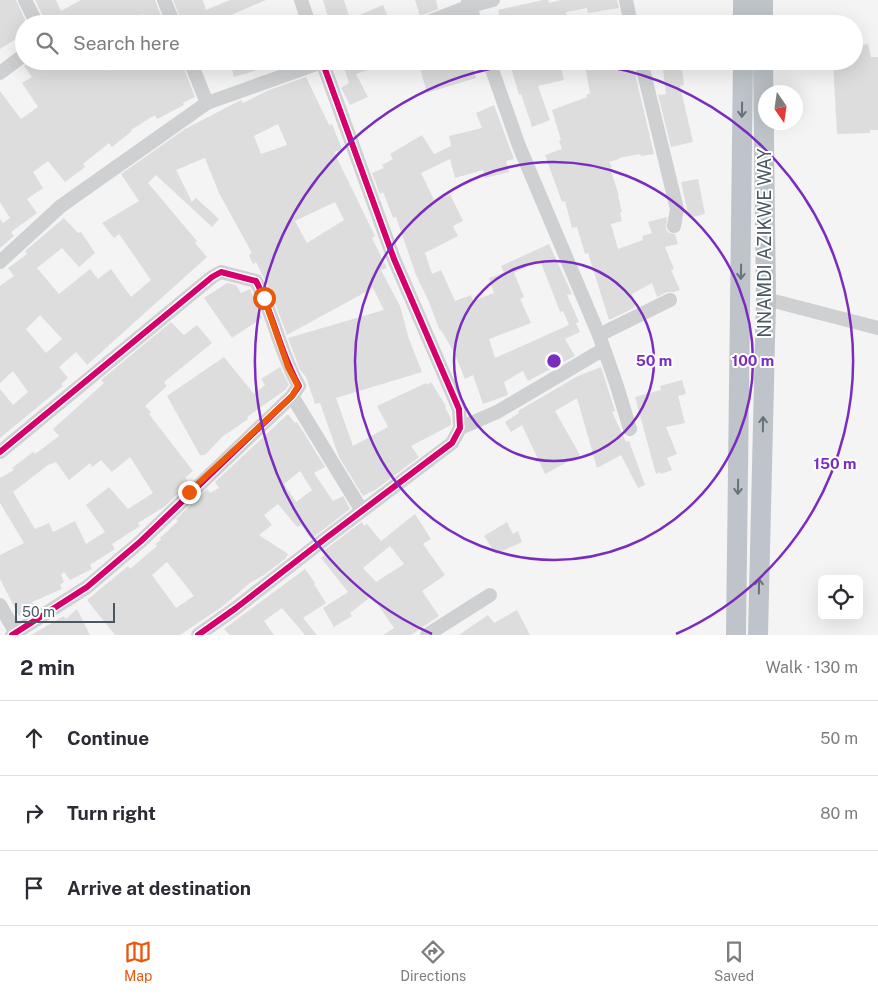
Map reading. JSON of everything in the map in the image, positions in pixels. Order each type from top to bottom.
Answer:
[{"type":"highway","points":[[743,0],[743,15]]},
{"type":"highway","points":[[763,0],[763,15]]},
{"type":"highway","name":"NNAMDI AZIKWE WAY","points":[[736,635],[743,70]]},
{"type":"highway","name":"NNAMDI AZIKWE WAY","points":[[758,635],[766,299],[763,70]]},
{"type":"street","points":[[25,0],[32,15]]},
{"type":"street","points":[[164,0],[170,15]]},
{"type":"street","points":[[301,0],[306,15]]},
{"type":"street","points":[[443,15],[469,3],[493,0]]},
{"type":"street","points":[[626,0],[630,15]]},
{"type":"street","points":[[469,3],[473,15]]},
{"type":"street","points":[[0,73],[15,62]]},
{"type":"street","points":[[194,70],[207,103]]},
{"type":"street","points":[[0,262],[61,206],[207,103],[300,70]]},
{"type":"street","points":[[198,635],[452,443],[460,428],[460,409],[394,260],[326,70]]},
{"type":"street","points":[[492,70],[519,146],[599,335],[630,429]]},
{"type":"street","points":[[643,70],[677,209],[674,226]]},
{"type":"street","points":[[0,452],[212,277],[221,272],[256,281],[264,298],[288,367],[298,386],[292,396],[189,492],[141,541],[87,587],[15,634],[0,605]]},
{"type":"street","points":[[766,299],[878,328]]},
{"type":"street","points":[[599,335],[670,300]]},
{"type":"street","points":[[460,428],[497,412],[604,350]]},
{"type":"street","points":[[292,396],[362,511]]},
{"type":"street","points":[[427,635],[490,595]]},
{"type":"building","points":[[0,0],[16,0],[23,15],[15,15],[15,40],[0,49]]},
{"type":"building","points":[[35,0],[56,0],[61,11],[81,0],[155,0],[161,15],[143,14],[42,15]]},
{"type":"building","points":[[173,0],[203,0],[206,10],[230,0],[266,0],[231,15],[179,15]]},
{"type":"building","points":[[323,0],[344,0],[349,15],[327,15]]},
{"type":"building","points":[[415,0],[436,0],[438,9],[420,15]]},
{"type":"building","points":[[543,0],[548,0],[549,3],[560,0],[617,0],[619,8],[588,13],[587,8],[566,12],[567,15],[499,15],[498,10]]},
{"type":"building","points":[[383,5],[387,15],[359,15]]},
{"type":"building","points":[[868,44],[871,57],[878,57],[878,130],[870,130],[870,133],[837,134],[833,70],[863,70],[863,45]]},
{"type":"building","points":[[27,70],[184,70],[195,97],[157,119],[155,115],[131,130],[112,147],[109,143],[83,164],[85,167],[65,182],[48,161],[33,172],[43,188],[27,199],[37,213],[11,232],[14,236],[0,248],[0,219],[3,223],[10,218],[0,202],[0,91],[21,119],[38,107],[22,83],[32,77]]},
{"type":"building","points":[[232,70],[258,70],[234,77]]},
{"type":"building","points":[[345,70],[368,70],[356,74],[368,97],[350,105],[341,88],[349,83]]},
{"type":"building","points":[[421,70],[474,70],[476,78],[427,93]]},
{"type":"building","points":[[512,70],[561,70],[564,80],[538,86],[550,120],[532,127],[521,94],[519,95]]},
{"type":"building","points":[[586,70],[634,70],[654,154],[641,156],[640,154],[609,162],[612,167],[610,168],[622,212],[620,213],[622,221],[611,224],[618,249],[643,240],[642,236],[652,233],[648,222],[667,217],[666,229],[669,233],[675,234],[678,244],[665,247],[674,269],[671,270],[680,290],[667,292],[657,297],[652,283],[632,294],[634,308],[609,320],[588,253],[585,254],[577,227],[572,228],[565,201],[562,202],[545,155],[562,149],[552,110],[587,97],[586,95],[590,93]]},
{"type":"building","points":[[663,70],[682,70],[684,85],[680,86],[693,142],[671,147],[658,95],[666,94]]},
{"type":"building","points":[[306,77],[329,125],[332,124],[342,149],[334,152],[375,236],[372,238],[387,268],[381,270],[400,306],[409,339],[422,372],[336,398],[353,446],[388,427],[377,406],[426,383],[427,385],[431,382],[446,406],[451,419],[451,425],[411,446],[419,457],[375,490],[363,496],[339,457],[320,403],[315,404],[306,377],[300,370],[288,338],[384,310],[373,288],[287,335],[270,290],[256,262],[253,264],[249,255],[252,253],[219,193],[205,158],[176,170],[192,202],[196,198],[219,219],[212,227],[156,175],[148,183],[197,241],[195,243],[207,257],[87,365],[76,352],[59,367],[68,378],[61,384],[63,386],[0,438],[0,389],[13,405],[28,392],[13,371],[0,383],[0,286],[14,276],[8,268],[27,254],[25,251],[64,218],[78,233],[81,232],[95,253],[79,267],[62,248],[37,268],[59,294],[90,269],[98,279],[111,269],[131,297],[151,280],[119,234],[114,238],[102,223],[139,201],[121,174],[185,129],[241,100],[243,103],[269,90]],"holes":[[[278,124],[287,145],[261,154],[254,136]],[[335,202],[344,220],[307,243],[295,221]],[[40,315],[62,339],[46,353],[26,329]]]},
{"type":"building","points":[[494,105],[514,159],[506,161],[509,172],[485,178],[483,170],[455,178],[450,159],[421,173],[435,202],[450,194],[463,221],[453,226],[458,236],[425,253],[432,274],[441,270],[455,301],[471,295],[473,301],[494,293],[489,278],[504,273],[501,266],[549,244],[572,294],[567,295],[579,322],[576,323],[580,332],[565,339],[575,356],[528,381],[523,371],[521,372],[504,382],[508,395],[483,404],[473,375],[465,379],[454,352],[440,331],[416,275],[396,217],[393,218],[383,192],[380,194],[372,173],[384,168],[382,165],[393,159],[390,154],[422,135],[434,154],[451,146],[449,136],[482,128],[476,113]],"holes":[[[540,260],[560,312],[563,311],[569,325],[495,358],[489,339],[531,323],[520,299],[524,297],[514,273]]]},
{"type":"building","points":[[698,179],[705,214],[689,218],[681,182]]},
{"type":"building","points":[[227,283],[236,285],[241,293],[250,289],[262,318],[232,338],[204,298]]},
{"type":"building","points":[[171,322],[184,335],[197,325],[212,343],[164,382],[167,386],[145,406],[151,412],[149,414],[193,471],[185,478],[189,483],[164,507],[138,523],[140,526],[112,544],[115,549],[90,565],[92,569],[70,580],[64,572],[61,575],[64,582],[60,585],[62,589],[32,602],[35,608],[19,616],[0,579],[0,555],[24,543],[0,503],[0,478],[14,470],[12,468],[33,452],[35,454],[59,436],[53,429],[104,383],[101,380]],"holes":[[[130,457],[153,493],[128,509],[109,487],[86,505],[105,532],[86,544],[75,521],[53,532],[49,523],[35,529],[13,492],[48,465],[56,462],[69,480],[90,463],[92,467],[101,460],[112,472]]]},
{"type":"building","points":[[224,357],[254,394],[265,385],[261,379],[280,367],[289,385],[285,390],[247,417],[248,419],[222,437],[205,455],[200,455],[167,396]]},
{"type":"building","points":[[601,367],[615,411],[612,412],[626,442],[629,441],[645,485],[638,488],[621,455],[597,468],[577,398],[555,411],[580,455],[545,474],[522,425],[511,432],[505,422],[519,413],[518,411],[578,376]]},
{"type":"building","points":[[682,380],[686,394],[678,396],[685,423],[666,427],[677,454],[667,458],[672,470],[656,474],[635,397],[661,390],[660,386]]},
{"type":"building","points":[[288,414],[295,423],[297,422],[325,467],[314,473],[333,501],[343,496],[350,509],[311,539],[301,525],[297,527],[278,504],[264,515],[272,525],[259,535],[288,554],[285,559],[251,582],[223,606],[180,635],[115,635],[87,600],[128,566],[130,569],[157,546],[155,544],[161,540],[160,538],[178,521],[176,519],[207,489],[210,493],[219,488],[215,482]],"holes":[[[300,471],[312,490],[296,502],[284,484]],[[167,562],[194,596],[176,608],[152,575]]]},
{"type":"building","points":[[415,514],[431,539],[423,544],[445,575],[422,591],[439,616],[411,635],[383,635],[394,628],[372,596],[350,613],[352,616],[334,627],[323,608],[348,592],[321,558],[325,555],[323,551],[362,522],[364,526],[367,524],[381,541]],"holes":[[[390,546],[404,564],[376,582],[363,568]]]},
{"type":"building","points":[[507,522],[513,534],[518,531],[522,542],[496,554],[484,536]]},
{"type":"building","points":[[305,569],[326,603],[303,618],[317,635],[305,635],[282,608],[264,621],[274,635],[230,635],[224,629]]},
{"type":"building","points":[[77,609],[90,635],[31,635],[64,616],[66,619]]},
{"type":"building","points":[[517,610],[530,635],[459,635],[488,615],[494,623]]},
{"type":"cycle path","points":[[198,635],[452,443],[460,428],[459,409],[394,259],[325,70]]},
{"type":"cycle path","points":[[0,452],[212,277],[221,272],[256,281],[268,307],[292,373],[299,386],[292,396],[141,541],[87,587],[12,635]]},
{"type":"route","points":[[189,492],[292,396],[298,386],[288,367],[264,298]]}]
